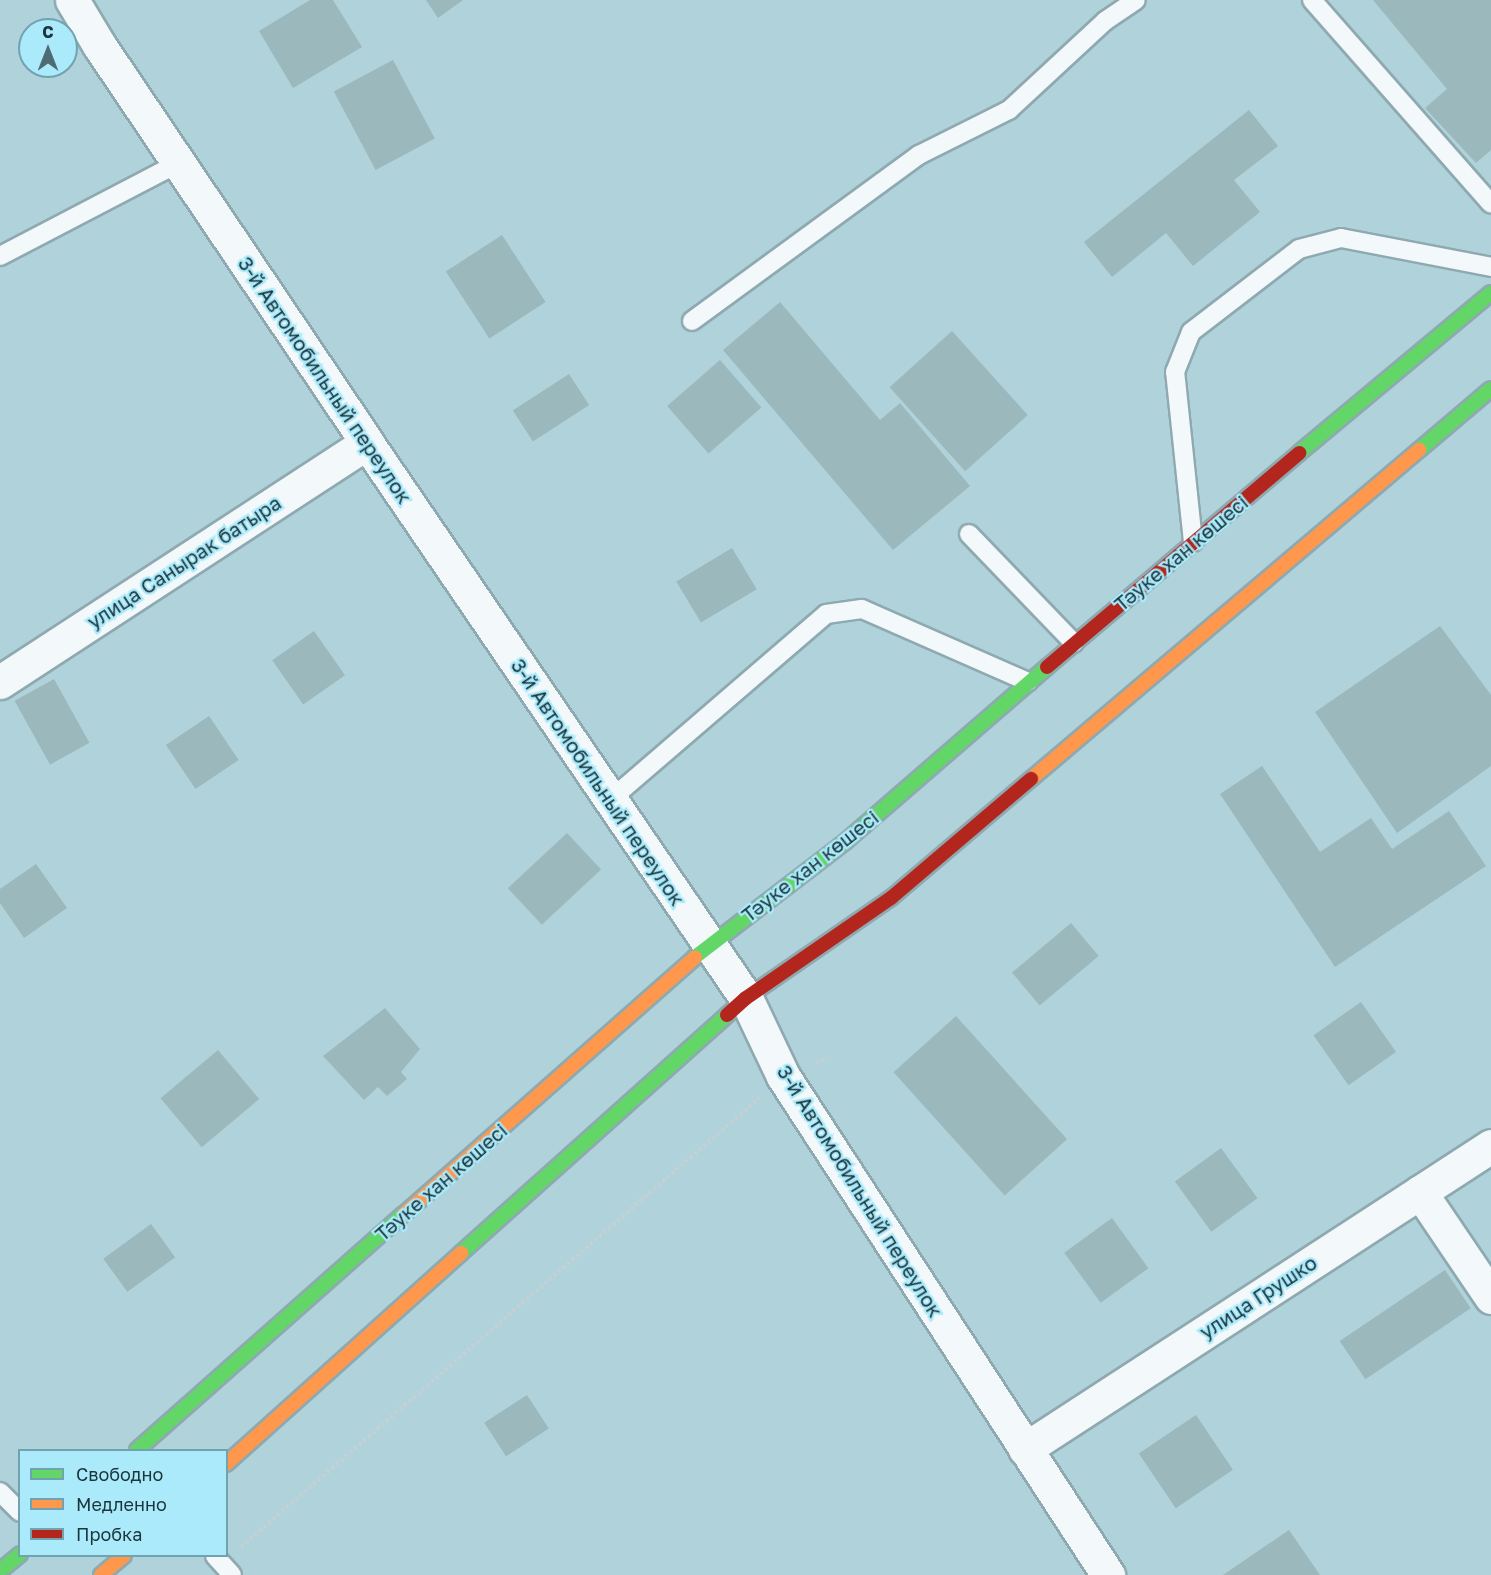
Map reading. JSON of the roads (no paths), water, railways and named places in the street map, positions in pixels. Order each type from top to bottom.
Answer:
[{"type":"main road","name":"Тәуке хан көшесі","points":[[138,1449],[709,945],[845,842],[1028,682],[1491,293]]},
{"type":"main road","points":[[228,1462],[746,998],[891,898],[1491,389]]},
{"type":"main road","points":[[0,1571],[18,1556]]},
{"type":"main road","points":[[101,1575],[123,1557]]},
{"type":"street","name":"3-й Автомобильный переулок","points":[[72,0],[367,443],[746,998],[783,1076],[1108,1575]]},
{"type":"street","name":"улица Санырак батыра","points":[[0,682],[367,443]]},
{"type":"street","name":"улица Грушко","points":[[1025,1449],[1491,1146]]},
{"type":"street","points":[[1420,1192],[1491,1298]]},
{"type":"lane","points":[[692,321],[919,155],[1009,110],[1106,21],[1136,0]]},
{"type":"lane","points":[[1312,0],[1491,204]]},
{"type":"lane","points":[[0,256],[179,163]]},
{"type":"lane","points":[[1193,542],[1175,372],[1191,332],[1299,249],[1341,238],[1491,267]]},
{"type":"lane","points":[[969,534],[1074,643]]},
{"type":"lane","points":[[610,800],[826,614],[862,609],[1028,682]]},
{"type":"lane","points":[[0,1492],[18,1510]]}]
